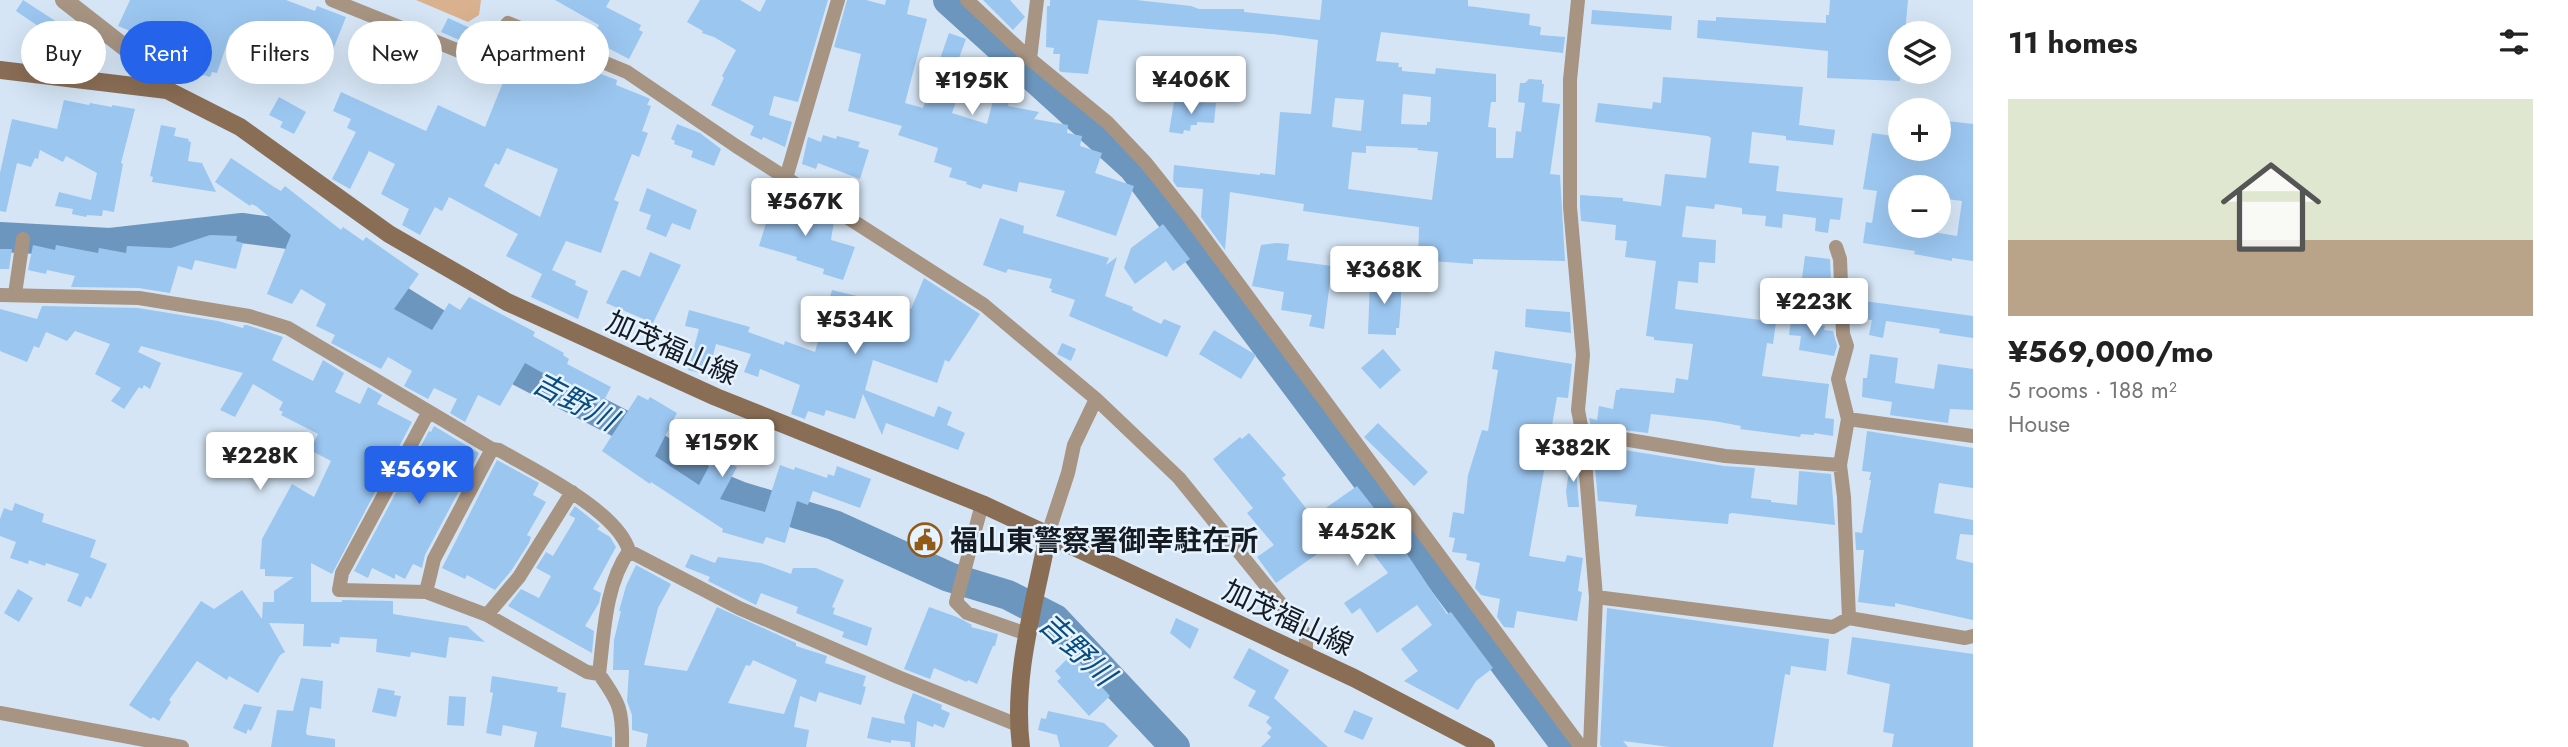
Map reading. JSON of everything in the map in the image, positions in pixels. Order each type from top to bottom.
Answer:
[{"type":"main road","name":"加茂福山線","points":[[0,70],[167,90],[240,127],[390,234],[508,302],[716,397],[982,504],[1048,534],[1306,655],[1486,747]]},
{"type":"main road","points":[[1021,747],[1018,725],[1020,685],[1048,534]]},
{"type":"street","points":[[64,0],[146,64],[167,90]]},
{"type":"street","points":[[332,0],[479,59],[508,23],[627,72],[786,178],[984,304],[1096,399],[1180,478],[1306,635],[1306,655]]},
{"type":"street","points":[[786,178],[838,0]]},
{"type":"street","points":[[967,0],[1030,59],[1108,123],[1146,163],[1581,747]]},
{"type":"street","points":[[1030,59],[1037,0]]},
{"type":"street","points":[[1578,0],[1570,80],[1570,207],[1583,355],[1578,410],[1583,436],[1596,597],[1590,747]]},
{"type":"street","points":[[23,239],[8,295],[139,298],[249,316],[288,328],[428,413],[572,492],[615,524],[626,539],[629,551],[621,563],[607,611],[599,674],[618,700],[622,719],[622,747]]},
{"type":"street","points":[[1836,247],[1840,259],[1843,334],[1847,346],[1838,379],[1848,419],[1840,465],[1845,508],[1849,618]]},
{"type":"street","points":[[1048,534],[1074,445],[1096,399]]},
{"type":"street","points":[[428,413],[342,573],[339,590],[426,592],[487,615],[587,672],[599,674]]},
{"type":"street","points":[[1848,419],[1973,436]]},
{"type":"street","points":[[1583,436],[1599,435],[1725,456],[1840,465]]},
{"type":"street","points":[[426,592],[434,559],[492,449]]},
{"type":"street","points":[[487,615],[519,577],[572,492]]},
{"type":"street","points":[[982,504],[956,602],[967,613],[1029,626]]},
{"type":"street","points":[[629,551],[739,608],[898,677],[1018,725]]},
{"type":"street","points":[[1596,597],[1833,627],[1849,618],[1965,639],[1973,636]]},
{"type":"street","points":[[0,713],[182,747]]},
{"type":"shaded area","points":[[416,0],[481,0],[479,15],[466,21]]},
{"type":"building","points":[[23,0],[56,21],[31,21],[16,11]]},
{"type":"building","points":[[130,0],[286,0],[315,11],[317,6],[346,17],[334,47],[334,21],[226,21],[226,47],[217,73],[212,72],[212,21],[120,21]]},
{"type":"building","points":[[555,0],[610,0],[606,7],[641,25],[639,30],[643,32],[629,59],[609,48],[609,21],[592,21]]},
{"type":"building","points":[[700,0],[740,0],[760,12],[766,0],[828,0],[798,102],[774,96],[769,115],[792,122],[785,147],[763,137],[762,140],[750,135],[754,126],[711,105],[736,50],[702,33],[703,31],[687,22]]},
{"type":"building","points":[[847,0],[866,0],[885,5],[886,0],[910,0],[907,14],[927,19],[905,103],[923,108],[949,33],[966,39],[959,58],[999,67],[997,73],[1014,80],[1008,106],[1039,112],[1034,119],[1068,125],[1067,133],[1082,136],[1080,146],[1102,153],[1095,173],[1134,186],[1116,236],[1056,216],[1065,191],[1019,182],[1017,192],[983,184],[981,189],[966,184],[967,182],[949,177],[952,168],[934,162],[938,148],[898,135],[902,126],[848,111],[861,54],[834,47]],"holes":[[[960,90],[994,97],[987,124],[952,113]]]},
{"type":"building","points":[[983,0],[1010,0],[1025,17],[1013,30]]},
{"type":"building","points":[[1050,0],[1136,0],[1199,9],[1244,9],[1244,12],[1320,20],[1322,0],[1468,0],[1468,6],[1530,14],[1529,25],[1541,27],[1540,35],[1565,37],[1563,53],[1381,32],[1376,61],[1399,63],[1398,67],[1402,67],[1402,71],[1435,74],[1436,68],[1496,74],[1496,102],[1491,102],[1488,127],[1496,128],[1496,158],[1513,158],[1516,131],[1521,132],[1525,103],[1518,102],[1520,83],[1529,79],[1542,80],[1542,102],[1560,104],[1550,174],[1560,175],[1565,261],[1473,259],[1473,264],[1418,260],[1419,227],[1303,211],[1304,204],[1230,192],[1225,250],[1201,217],[1203,189],[1177,187],[1173,181],[1174,165],[1275,175],[1280,112],[1311,114],[1318,40],[1098,20],[1088,74],[1061,72],[1060,54],[1053,54],[1054,48],[1046,47],[1047,6],[1050,6]],"holes":[[[1403,94],[1431,97],[1430,122],[1427,122],[1427,125],[1401,124]],[[1335,98],[1364,100],[1361,131],[1332,127]],[[1366,146],[1418,148],[1417,150],[1438,152],[1432,200],[1348,189],[1352,152],[1366,153]]]},
{"type":"building","points":[[1830,0],[1908,0],[1906,21],[1888,21],[1888,81],[1827,78],[1828,51],[1697,38],[1698,20],[1716,21],[1716,17],[1826,23],[1826,15],[1829,15]]},
{"type":"building","points":[[1592,10],[1672,16],[1671,30],[1591,24]]},
{"type":"building","points":[[448,18],[456,22],[456,39],[442,32]]},
{"type":"building","points":[[609,77],[617,80],[616,85],[650,99],[647,105],[651,106],[642,131],[648,133],[639,157],[632,154],[614,200],[619,202],[601,253],[566,241],[552,270],[576,281],[575,285],[588,291],[578,319],[531,297],[542,274],[506,256],[518,234],[449,197],[442,211],[435,207],[420,235],[402,225],[409,209],[381,194],[395,164],[369,151],[350,189],[332,179],[356,132],[347,128],[351,119],[333,111],[341,92],[426,131],[438,105],[485,127],[502,84],[609,84]],"holes":[[[507,148],[558,169],[540,217],[484,186],[495,163],[499,165]]]},
{"type":"building","points":[[1663,77],[1803,87],[1799,125],[1835,130],[1833,145],[1786,140],[1786,136],[1752,132],[1749,163],[1779,166],[1776,191],[1843,198],[1840,220],[1830,219],[1828,233],[1815,231],[1816,218],[1783,214],[1782,228],[1765,226],[1766,216],[1742,214],[1742,208],[1715,204],[1714,209],[1686,206],[1682,237],[1716,240],[1715,263],[1699,262],[1698,283],[1678,281],[1675,309],[1776,322],[1773,344],[1767,343],[1762,376],[1829,384],[1825,418],[1834,419],[1833,436],[1814,433],[1801,434],[1800,437],[1740,429],[1741,426],[1714,421],[1651,414],[1648,433],[1591,426],[1589,418],[1597,420],[1599,406],[1613,409],[1616,390],[1620,388],[1674,393],[1676,378],[1688,380],[1693,344],[1654,340],[1654,337],[1646,336],[1656,261],[1625,257],[1627,241],[1615,240],[1616,225],[1581,221],[1580,195],[1623,198],[1623,201],[1661,206],[1665,174],[1706,178],[1711,138],[1708,136],[1595,122],[1598,103],[1652,109],[1653,102],[1661,103]]},
{"type":"building","points":[[279,97],[306,112],[294,134],[280,127],[283,122],[269,115]]},
{"type":"building","points":[[64,100],[135,109],[121,163],[123,164],[114,212],[103,210],[102,216],[86,217],[72,214],[73,209],[55,206],[59,192],[91,200],[97,173],[66,156],[63,162],[40,150],[38,159],[35,158],[31,167],[17,163],[6,212],[0,211],[0,173],[12,119],[57,129]]},
{"type":"building","points":[[1174,102],[1216,103],[1214,123],[1197,122],[1197,125],[1191,125],[1190,131],[1184,130],[1183,134],[1169,132]]},
{"type":"building","points":[[1951,121],[1973,124],[1973,261],[1952,258],[1952,261],[1914,254],[1915,251],[1863,243],[1866,222],[1872,223],[1877,191],[1863,189],[1872,133],[1888,135],[1888,161],[1951,161]]},
{"type":"building","points":[[677,124],[700,133],[721,149],[714,166],[691,157],[693,151],[674,144],[675,141],[671,139]]},
{"type":"building","points":[[161,125],[176,128],[174,136],[189,139],[191,142],[188,161],[202,163],[216,192],[152,182],[153,177],[150,176]]},
{"type":"building","points":[[823,135],[860,142],[858,147],[869,150],[860,179],[818,163],[816,169],[802,164],[808,137],[821,142]]},
{"type":"building","points":[[231,158],[281,191],[285,186],[341,230],[343,227],[363,241],[366,237],[419,274],[394,309],[432,330],[449,303],[460,310],[469,297],[535,332],[533,336],[564,353],[569,359],[567,364],[611,387],[601,406],[525,363],[500,406],[478,395],[465,422],[450,413],[457,399],[434,388],[428,399],[404,386],[412,371],[388,357],[381,369],[331,343],[335,335],[316,326],[326,304],[301,289],[292,304],[267,294],[291,235],[256,206],[250,206],[215,182]]},
{"type":"building","points":[[647,188],[697,210],[690,230],[672,223],[666,237],[646,229],[651,215],[639,211]]},
{"type":"building","points":[[776,191],[793,196],[794,210],[834,221],[831,240],[855,247],[843,280],[823,274],[824,269],[796,260],[797,257],[759,246]]},
{"type":"building","points":[[1000,218],[1024,226],[1023,233],[1109,258],[1106,265],[1117,257],[1105,296],[1133,307],[1132,310],[1161,324],[1164,319],[1181,326],[1167,357],[1069,316],[1075,300],[1051,292],[1052,289],[1049,288],[1052,279],[1008,269],[1006,273],[983,265]]},
{"type":"building","points":[[1163,224],[1190,259],[1173,271],[1166,261],[1135,284],[1124,268],[1131,248]]},
{"type":"building","points":[[210,235],[237,236],[236,241],[243,243],[236,269],[195,260],[192,270],[178,266],[170,293],[139,288],[71,287],[75,276],[47,270],[46,274],[28,270],[33,245],[55,250],[56,245],[98,253],[99,248],[126,253],[127,246],[171,248]]},
{"type":"building","points":[[1289,244],[1287,260],[1332,266],[1324,329],[1309,326],[1312,315],[1281,310],[1284,292],[1252,286],[1261,245]]},
{"type":"building","points":[[0,249],[12,249],[9,269],[0,269]]},
{"type":"building","points":[[650,252],[681,265],[653,323],[606,303],[621,271],[640,277]]},
{"type":"building","points":[[1805,256],[1830,259],[1831,282],[1802,278]]},
{"type":"building","points":[[924,278],[980,314],[949,362],[945,360],[937,383],[873,360],[865,390],[934,417],[938,406],[952,412],[947,425],[965,433],[958,450],[886,423],[882,435],[863,394],[855,419],[826,410],[824,416],[808,411],[805,419],[791,414],[800,385],[760,369],[758,377],[744,372],[751,354],[716,344],[708,375],[688,370],[699,329],[685,326],[689,310],[750,327],[748,332],[784,345],[785,341],[815,352],[832,290],[911,309]]},
{"type":"building","points":[[1370,278],[1398,279],[1398,285],[1401,285],[1399,328],[1396,328],[1396,335],[1368,334]]},
{"type":"building","points":[[1821,285],[1831,286],[1832,299],[1820,298]]},
{"type":"building","points":[[1864,301],[1973,316],[1973,338],[1939,333],[1940,329],[1886,321],[1883,338],[1869,335],[1872,320],[1862,319]]},
{"type":"building","points":[[42,306],[138,308],[218,321],[243,328],[247,325],[283,337],[272,360],[313,381],[323,360],[344,373],[335,392],[360,404],[368,387],[382,395],[377,404],[412,422],[332,574],[311,563],[311,602],[393,601],[393,614],[467,626],[485,642],[449,637],[446,658],[411,652],[410,657],[376,652],[377,639],[340,637],[339,644],[331,643],[331,647],[303,646],[304,624],[269,623],[285,652],[280,655],[258,693],[229,676],[227,680],[197,661],[169,700],[171,702],[159,721],[129,705],[201,601],[214,609],[242,590],[262,619],[263,602],[274,602],[274,591],[294,577],[265,576],[265,569],[260,569],[262,539],[292,484],[314,497],[331,461],[310,450],[318,434],[281,415],[283,412],[279,410],[283,402],[253,384],[235,417],[220,410],[243,373],[141,346],[138,352],[161,363],[150,389],[144,385],[142,389],[139,387],[124,409],[111,401],[121,388],[95,374],[110,344],[75,331],[67,341],[46,332],[39,348],[34,346],[27,362],[0,351],[0,309],[37,319]]},
{"type":"building","points":[[1526,309],[1570,312],[1571,333],[1525,327]]},
{"type":"building","points":[[1791,321],[1825,326],[1824,330],[1833,331],[1837,346],[1834,356],[1799,350],[1801,336],[1789,335]]},
{"type":"building","points":[[1214,330],[1256,355],[1241,379],[1199,354]]},
{"type":"building","points":[[1062,343],[1076,349],[1071,361],[1057,354]]},
{"type":"building","points":[[1383,349],[1401,370],[1380,389],[1361,368]]},
{"type":"building","points":[[1495,351],[1572,364],[1568,398],[1557,397],[1529,556],[1565,562],[1567,555],[1583,558],[1578,591],[1582,592],[1577,621],[1517,611],[1514,628],[1504,627],[1497,617],[1500,599],[1481,595],[1475,588],[1480,563],[1466,560],[1467,554],[1452,552],[1455,538],[1449,537],[1453,512],[1464,514],[1468,475],[1482,430],[1488,431],[1498,370],[1492,369]]},
{"type":"building","points":[[1870,354],[1898,358],[1895,383],[1934,389],[1938,364],[1973,369],[1973,410],[1950,409],[1948,423],[1890,415],[1892,402],[1862,397],[1863,378],[1867,378]]},
{"type":"building","points":[[638,395],[648,400],[650,397],[677,413],[655,456],[699,485],[715,455],[737,467],[720,499],[765,512],[780,465],[827,478],[828,474],[834,476],[837,466],[871,479],[860,508],[813,491],[808,505],[797,501],[785,543],[766,537],[763,544],[722,532],[723,529],[602,451]]},
{"type":"building","points":[[1378,423],[1428,472],[1414,486],[1364,437]]},
{"type":"building","points":[[434,426],[479,453],[425,555],[422,568],[413,564],[405,579],[395,574],[395,579],[372,568],[368,578],[354,571]]},
{"type":"building","points":[[1867,431],[1973,448],[1973,488],[1939,483],[1934,513],[1973,520],[1973,535],[1960,534],[1956,559],[1973,563],[1973,620],[1895,603],[1895,607],[1858,602],[1864,550],[1856,550],[1855,532],[1862,533],[1871,480],[1871,472],[1862,471]]},
{"type":"building","points":[[1249,433],[1286,475],[1282,478],[1313,517],[1357,486],[1371,504],[1447,614],[1451,612],[1493,668],[1476,681],[1458,710],[1404,681],[1418,671],[1401,649],[1432,625],[1417,605],[1377,633],[1360,608],[1352,614],[1344,603],[1388,573],[1354,528],[1276,583],[1257,557],[1274,545],[1247,513],[1253,508],[1213,459]]},
{"type":"building","points":[[1574,442],[1579,507],[1568,507],[1566,491]]},
{"type":"building","points":[[1593,445],[1724,466],[1755,468],[1751,498],[1771,502],[1797,505],[1799,471],[1831,474],[1835,525],[1732,513],[1729,514],[1728,524],[1635,516],[1637,505],[1598,501]]},
{"type":"building","points":[[497,460],[539,483],[533,495],[546,502],[527,535],[531,537],[529,543],[495,590],[467,575],[465,579],[442,568]]},
{"type":"building","points":[[15,503],[44,514],[42,522],[96,540],[90,557],[107,564],[91,599],[86,596],[81,607],[67,601],[79,574],[46,563],[45,566],[29,560],[28,564],[10,558],[16,542],[0,536],[0,519],[4,508],[12,511]]},
{"type":"building","points":[[575,506],[600,526],[597,529],[610,537],[616,547],[593,589],[601,593],[599,603],[585,626],[594,631],[592,653],[508,606],[521,589],[539,598],[551,576],[536,568],[546,552],[553,556],[574,521],[575,518],[569,515]]},
{"type":"building","points":[[691,554],[715,563],[718,557],[761,563],[791,574],[793,568],[816,568],[844,580],[832,607],[835,608],[833,614],[872,628],[867,646],[842,637],[844,632],[796,613],[798,607],[761,593],[756,605],[708,581],[710,577],[685,567]]},
{"type":"building","points":[[636,565],[671,584],[658,608],[644,665],[687,671],[717,607],[796,643],[796,646],[827,656],[825,663],[866,676],[861,705],[819,692],[816,702],[800,696],[794,727],[809,730],[806,747],[646,747],[648,734],[632,730],[632,715],[627,701],[629,670],[613,670],[614,640],[626,586]],"holes":[[[753,660],[797,680],[784,714],[728,703],[746,665],[750,666]]]},
{"type":"building","points":[[18,589],[33,598],[19,622],[4,613]]},
{"type":"building","points":[[929,607],[957,617],[972,625],[971,627],[998,634],[977,684],[934,668],[930,679],[904,669]]},
{"type":"building","points":[[1607,608],[1829,639],[1826,671],[1791,666],[1790,675],[1785,674],[1773,747],[1670,747],[1623,741],[1628,747],[1602,747]]},
{"type":"building","points":[[1176,618],[1199,629],[1190,649],[1170,633]]},
{"type":"building","points":[[1852,637],[1973,654],[1973,747],[1892,747],[1894,734],[1883,732],[1890,684],[1847,674]]},
{"type":"building","points":[[1249,648],[1289,670],[1274,698],[1328,747],[1261,747],[1271,737],[1267,733],[1272,728],[1266,722],[1270,717],[1248,706],[1256,691],[1233,678]]},
{"type":"building","points":[[1072,654],[1110,696],[1089,716],[1057,681],[1061,678],[1055,671]]},
{"type":"building","points":[[492,676],[558,687],[557,692],[566,693],[561,727],[612,737],[612,747],[534,747],[537,732],[503,725],[501,736],[486,733],[493,693],[490,692]]},
{"type":"building","points":[[301,678],[323,681],[321,709],[310,707],[307,735],[335,739],[335,747],[271,747],[277,710],[293,711]]},
{"type":"building","points":[[378,688],[395,691],[394,695],[401,696],[396,717],[372,712]]},
{"type":"building","points":[[913,693],[942,705],[941,709],[950,713],[944,728],[917,721],[915,747],[911,747],[910,742],[891,740],[891,743],[867,738],[872,717],[905,724],[904,717]]},
{"type":"building","points":[[449,696],[466,697],[464,726],[447,725]]},
{"type":"building","points":[[244,704],[262,707],[251,731],[248,729],[246,734],[233,728]]},
{"type":"building","points":[[1354,710],[1373,718],[1363,740],[1344,732]]},
{"type":"building","points":[[1048,711],[1104,723],[1118,736],[1108,747],[1060,747],[1057,735],[1038,730],[1041,718],[1046,719]]},
{"type":"waterway","points":[[948,0],[1133,167],[1567,747]]},
{"type":"waterway","name":"吉野川","points":[[0,237],[110,243],[242,228],[289,234],[325,255]]},
{"type":"waterway","name":"吉野川","points":[[365,279],[483,352],[627,427],[707,483],[739,496],[834,525],[949,577],[1008,595],[1055,619],[1175,747]]},
{"type":"place","name":"福山東警察署御幸駐在所","points":[[925,540]]}]
